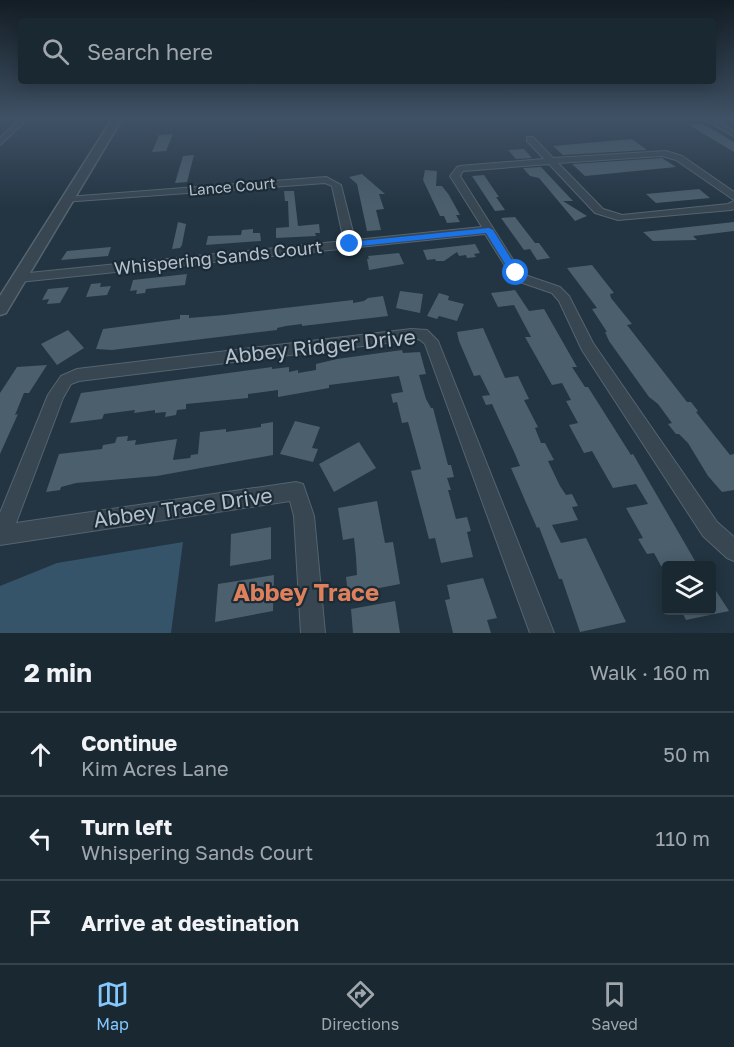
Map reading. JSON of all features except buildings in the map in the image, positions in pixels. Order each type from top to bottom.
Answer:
[{"type":"street","points":[[0,309],[99,149]]},
{"type":"street","points":[[539,149],[599,211],[622,218],[731,207],[734,204]]},
{"type":"street","points":[[734,197],[679,158],[663,153],[459,169],[455,176],[516,273],[523,280],[556,290],[564,299],[587,346],[710,529],[734,550]]},
{"type":"street","name":"Lance Court","points":[[67,200],[326,180],[336,185],[350,244]]},
{"type":"street","name":"Whispering Sands Court","points":[[19,278],[489,230]]},
{"type":"street","name":"Abbey Ridger Drive","points":[[0,535],[56,395],[66,380],[77,375],[422,334],[431,341],[542,633]]},
{"type":"street","name":"Abbey Trace Drive","points":[[0,535],[296,491],[304,516],[313,633]]},
{"type":"water","points":[[183,542],[171,633],[0,633],[0,586],[57,563]]},
{"type":"district","name":"Abbey Trace","points":[[306,593]]},
{"type":"route","points":[[350,244],[489,230],[516,273]]}]
